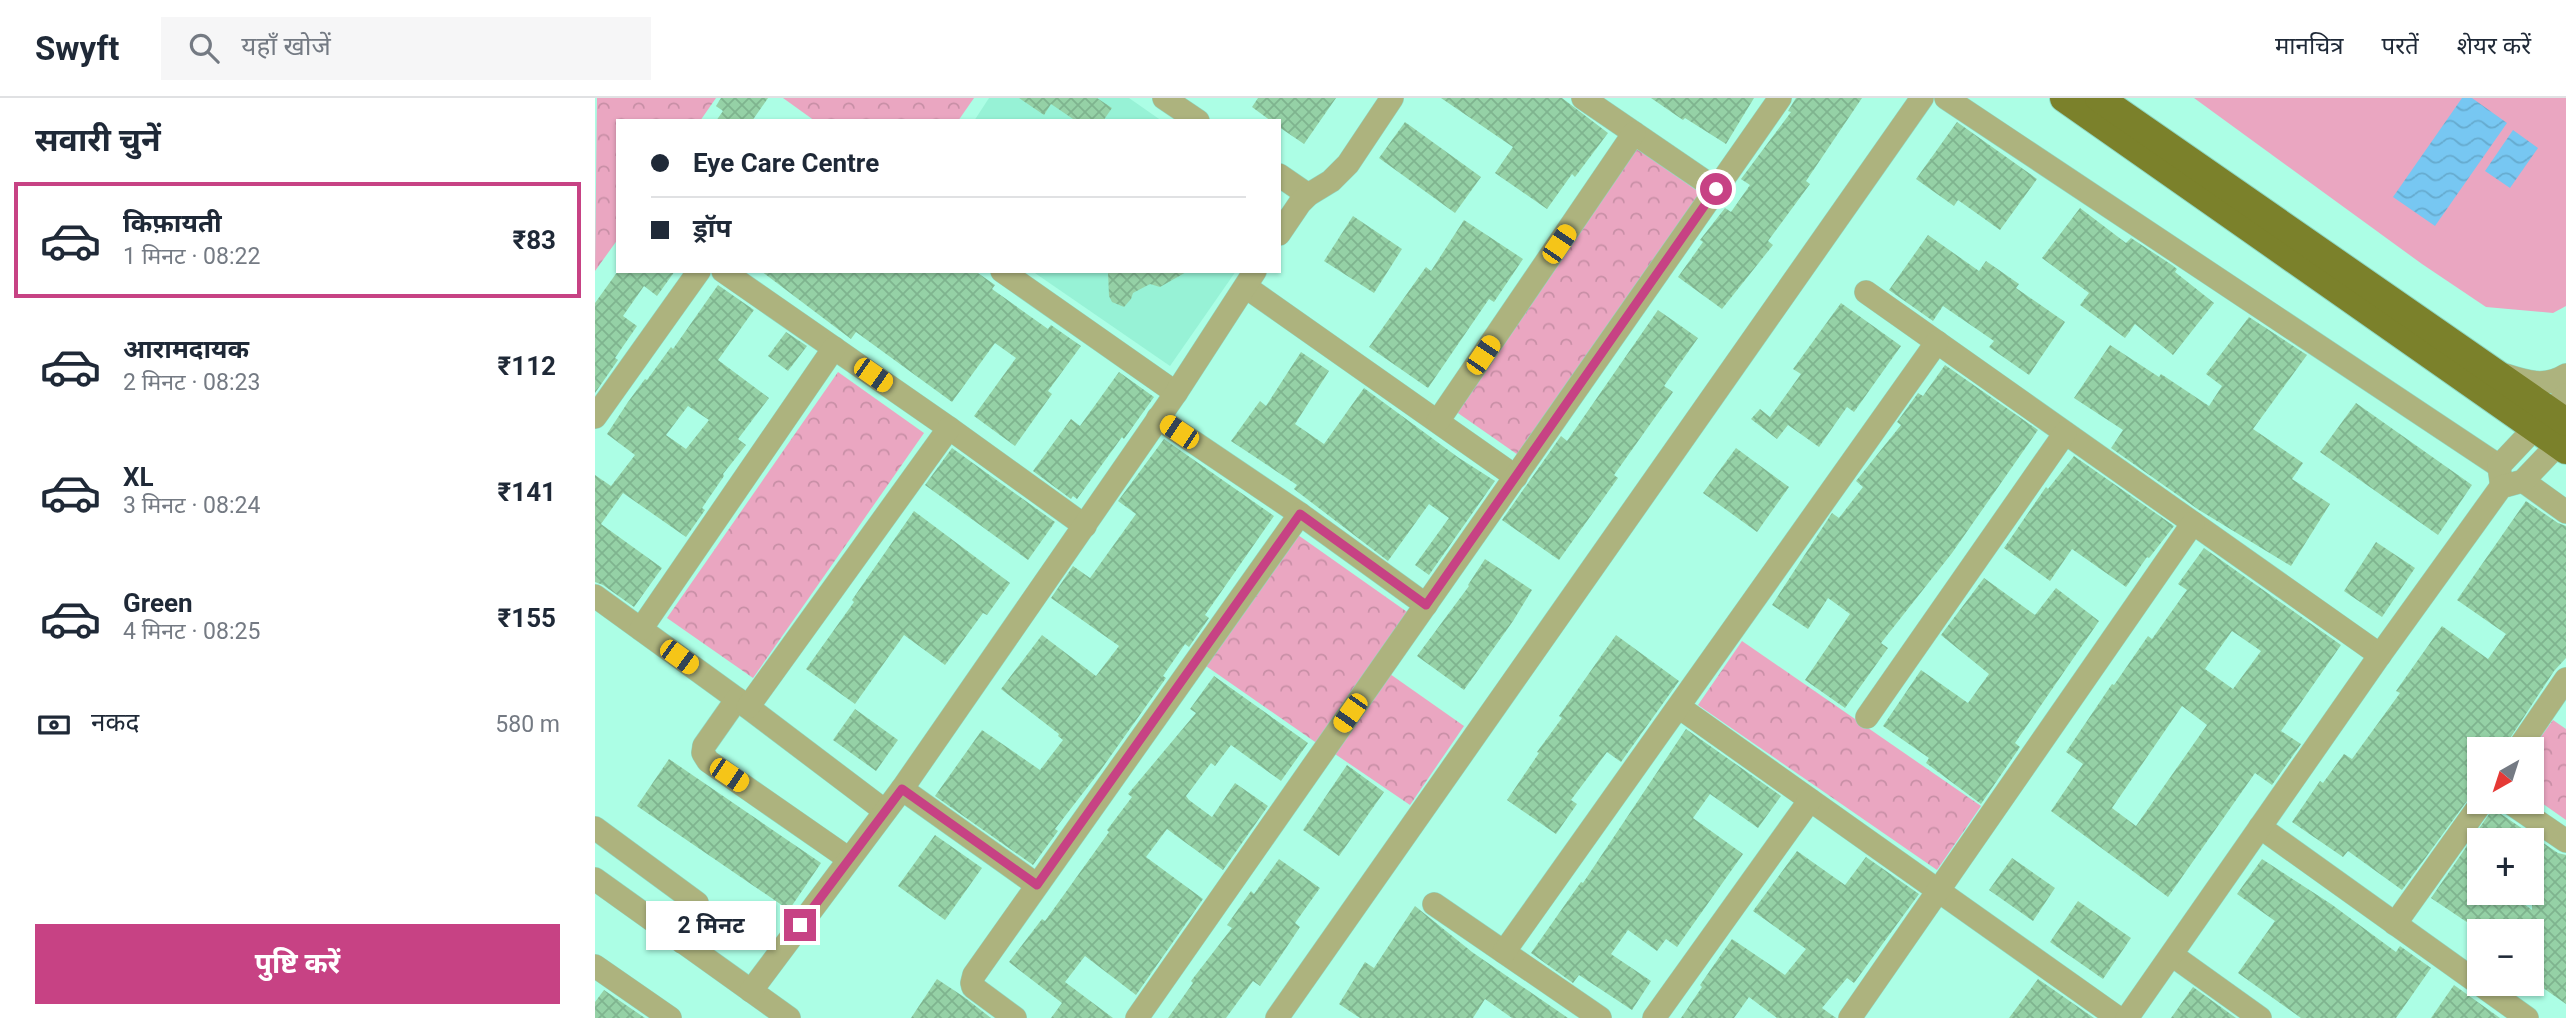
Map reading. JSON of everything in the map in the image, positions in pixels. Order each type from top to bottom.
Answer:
[{"type":"main road","points":[[2064,98],[2558,427]]},
{"type":"main road","points":[[2099,98],[2492,371],[2558,427]]},
{"type":"street","points":[[1164,98],[1195,119]]},
{"type":"street","points":[[1281,231],[1308,195],[1331,181],[1347,164],[1392,98]]},
{"type":"street","points":[[1583,98],[1716,189]]},
{"type":"street","points":[[1137,1018],[1780,98]]},
{"type":"street","points":[[1282,1016],[1922,98]]},
{"type":"street","points":[[1946,98],[2508,478],[2566,512]]},
{"type":"street","points":[[1438,421],[1635,133]]},
{"type":"street","points":[[1281,176],[1308,195]]},
{"type":"street","points":[[595,417],[698,273]]},
{"type":"street","points":[[726,273],[949,428],[1084,526]]},
{"type":"street","points":[[1005,273],[1177,393]]},
{"type":"street","points":[[751,991],[902,789],[1177,393],[1251,279],[1515,477]]},
{"type":"street","points":[[1866,292],[2380,655]]},
{"type":"street","points":[[1504,952],[1937,342]]},
{"type":"street","points":[[641,629],[834,348]]},
{"type":"street","points":[[2492,371],[2527,382],[2544,383],[2566,375]]},
{"type":"street","points":[[1159,418],[1300,514],[1426,605]]},
{"type":"street","points":[[2127,1018],[2380,655],[2508,478],[2558,427]]},
{"type":"street","points":[[849,859],[708,761],[703,753],[704,746],[742,703],[949,428]]},
{"type":"street","points":[[1867,717],[2065,433]]},
{"type":"street","points":[[1015,1018],[978,992],[972,983],[974,975],[1300,514]]},
{"type":"street","points":[[1850,1018],[2193,523]]},
{"type":"street","points":[[595,596],[885,811]]},
{"type":"street","points":[[2528,737],[2562,695]]},
{"type":"street","points":[[1679,707],[2118,1018]]},
{"type":"street","points":[[902,789],[1037,885]]},
{"type":"street","points":[[1654,1018],[1810,800]]},
{"type":"street","points":[[2395,924],[2473,814]]},
{"type":"street","points":[[2527,814],[2566,841]]},
{"type":"street","points":[[2260,827],[2527,1018]]},
{"type":"street","points":[[595,828],[697,903],[696,912],[682,942]]},
{"type":"street","points":[[595,880],[789,1018]]},
{"type":"street","points":[[1434,904],[1600,1018]]},
{"type":"street","points":[[2172,955],[2260,1018]]},
{"type":"street","points":[[595,966],[670,1018]]},
{"type":"shaded area","points":[[989,98],[1129,98],[1159,119],[975,119]]},
{"type":"shaded area","points":[[1035,273],[1235,273],[1170,366]]},
{"type":"green space","points":[[597,98],[716,98],[701,119],[616,119],[616,242],[595,271]]},
{"type":"green space","points":[[783,98],[974,98],[959,119],[812,119]]},
{"type":"green space","points":[[2194,98],[2566,98],[2566,306],[2553,313],[2486,307],[2422,264]]},
{"type":"green space","points":[[1637,149],[1702,194],[1521,457],[1455,411]]},
{"type":"green space","points":[[838,372],[924,433],[753,678],[667,618]]},
{"type":"green space","points":[[1298,535],[1410,614],[1318,744],[1206,666]]},
{"type":"green space","points":[[1742,641],[1981,806],[1937,870],[1698,705]]},
{"type":"green space","points":[[1390,674],[1464,726],[1410,805],[1335,754]]},
{"type":"green space","points":[[2553,720],[2566,729],[2566,820],[2545,805],[2545,737],[2541,737]]},
{"type":"water","points":[[2462,98],[2472,98],[2507,123],[2435,226],[2393,197]]},
{"type":"water","points":[[2513,130],[2538,148],[2510,188],[2485,171]]},
{"type":"building","points":[[721,98],[768,98],[753,119],[717,119],[723,111],[716,106]]},
{"type":"building","points":[[1019,98],[1097,98],[1112,108],[1104,119],[1073,119],[1051,104],[1044,115]]},
{"type":"building","points":[[1258,98],[1336,98],[1304,144],[1281,128],[1281,119],[1268,119],[1252,107]]},
{"type":"building","points":[[1441,98],[1562,98],[1608,133],[1575,177],[1572,174],[1547,209],[1495,173],[1513,147]]},
{"type":"building","points":[[1651,98],[1754,98],[1726,144]]},
{"type":"building","points":[[1796,98],[1862,98],[1806,181],[1810,184],[1768,241],[1773,245],[1722,309],[1678,277],[1703,242],[1700,240],[1725,208],[1731,212],[1750,185],[1741,179],[1791,112],[1788,111]]},
{"type":"building","points":[[1405,122],[1481,177],[1455,213],[1379,158]]},
{"type":"building","points":[[1957,122],[2037,179],[2000,230],[1958,200],[1954,206],[1916,179]]},
{"type":"building","points":[[2080,208],[2126,243],[2131,238],[2172,265],[2177,269],[2175,272],[2214,303],[2173,355],[2135,324],[2125,338],[2080,305],[2089,293],[2042,258]]},
{"type":"building","points":[[1353,216],[1402,249],[1374,293],[1324,261]]},
{"type":"building","points":[[1464,220],[1523,259],[1494,302],[1489,299],[1428,388],[1369,347],[1426,267],[1431,271]]},
{"type":"building","points":[[1928,235],[1979,271],[1986,261],[2019,284],[2016,288],[2065,322],[2029,375],[1989,347],[1994,341],[1943,306],[1933,321],[1889,290]]},
{"type":"building","points":[[617,273],[674,273],[657,296],[644,286],[623,316],[637,326],[595,393],[595,303]]},
{"type":"building","points":[[764,273],[978,273],[995,285],[992,289],[1048,329],[1051,325],[1081,346],[1048,391],[1052,394],[1015,446],[974,416],[1016,358],[995,343],[952,402],[856,332],[851,339]]},
{"type":"building","points":[[1108,273],[1184,273],[1160,287],[1150,284],[1133,293],[1124,307],[1112,302],[1109,296]]},
{"type":"building","points":[[718,285],[754,310],[718,360],[769,398],[738,439],[746,445],[723,474],[702,508],[705,510],[686,537],[623,493],[601,524],[662,568],[634,607],[595,582],[595,475],[611,486],[635,455],[607,434],[645,379],[647,380],[671,347],[673,349]],"holes":[[[688,406],[709,420],[686,449],[666,435]]]},
{"type":"building","points":[[1841,303],[1901,346],[1854,412],[1847,407],[1819,447],[1788,425],[1777,439],[1751,419],[1760,409],[1770,417],[1801,374],[1793,369]]},
{"type":"building","points":[[1658,310],[1698,338],[1664,386],[1673,392],[1614,475],[1618,478],[1559,560],[1502,520],[1561,436],[1567,441]]},
{"type":"building","points":[[2249,317],[2307,355],[2253,429],[2303,463],[2292,479],[2330,504],[2291,566],[2199,510],[2111,448],[2123,430],[2074,398],[2110,345],[2209,406],[2222,386],[2206,374]]},
{"type":"building","points":[[786,332],[807,346],[788,371],[768,356]]},
{"type":"building","points":[[1301,352],[1329,371],[1295,424],[1324,444],[1364,388],[1495,481],[1429,575],[1415,565],[1449,518],[1429,504],[1388,561],[1294,489],[1297,485],[1231,441],[1260,401],[1266,406]]},
{"type":"building","points":[[1945,365],[2038,430],[1952,553],[1881,643],[1888,648],[1845,708],[1805,680],[1850,614],[1828,598],[1808,629],[1772,605],[1832,513],[1839,518],[1863,487],[1856,481],[1901,425],[1897,422],[1918,393],[1923,396]]},
{"type":"building","points":[[1119,372],[1154,397],[1077,499],[1073,496],[1071,499],[1033,471],[1071,419],[1080,426]]},
{"type":"building","points":[[2356,403],[2472,485],[2438,535],[2320,452]]},
{"type":"building","points":[[1164,439],[1274,516],[1205,615],[1209,618],[1189,647],[1185,644],[1163,676],[1166,678],[1055,829],[1058,831],[1033,865],[935,796],[982,730],[1040,770],[1063,740],[1001,689],[1042,635],[1096,676],[1119,646],[1051,598],[1073,566],[1090,578],[1136,514],[1118,501]]},
{"type":"building","points":[[952,448],[1055,522],[1028,560],[925,485]]},
{"type":"building","points":[[1736,448],[1789,487],[1757,532],[1703,493]]},
{"type":"building","points":[[2074,456],[2174,526],[2126,587],[2072,549],[2050,581],[2004,548],[2046,487],[2048,489]]},
{"type":"building","points":[[2526,501],[2566,526],[2566,658],[2554,671],[2511,737],[2467,737],[2467,801],[2402,890],[2348,851],[2343,857],[2292,822],[2320,781],[2323,783],[2344,754],[2352,759],[2400,693],[2396,691],[2442,626],[2488,659],[2506,634],[2457,600]]},
{"type":"building","points":[[914,511],[1010,583],[987,615],[983,613],[945,665],[904,635],[855,704],[806,669]]},
{"type":"building","points":[[2376,542],[2415,568],[2382,617],[2344,591]]},
{"type":"building","points":[[2204,548],[2341,645],[2281,731],[2301,744],[2272,785],[2255,773],[2168,897],[2051,811],[2083,764],[2066,752],[2112,684],[2114,685],[2148,636],[2152,639],[2187,590],[2178,584]],"holes":[[[2232,631],[2261,651],[2233,689],[2205,669]],[[2182,706],[2207,725],[2136,826],[2112,808]]]},
{"type":"building","points":[[1485,559],[1532,590],[1464,690],[1417,656],[1469,586]]},
{"type":"building","points":[[1984,578],[2035,615],[2056,588],[2099,621],[2015,743],[2020,747],[1981,804],[1926,763],[1929,758],[1883,726],[1921,670],[1968,703],[1989,674],[1941,635]]},
{"type":"building","points":[[1616,635],[1679,681],[1621,762],[1607,752],[1571,800],[1577,804],[1556,834],[1507,800],[1562,718],[1559,716]]},
{"type":"building","points":[[1214,676],[1308,743],[1281,781],[1231,745],[1215,766],[1211,763],[1186,796],[1189,800],[1212,817],[1235,783],[1268,806],[1223,870],[1167,829],[1146,857],[1203,899],[1136,995],[1085,956],[1065,982],[1113,1018],[1051,1018],[1062,1003],[1009,962],[1042,919],[1045,921],[1109,832],[1107,830],[1132,797],[1128,794],[1196,713],[1190,709]]},
{"type":"building","points":[[855,709],[898,740],[876,771],[833,740]]},
{"type":"building","points":[[1686,729],[1781,796],[1758,828],[1710,794],[1693,818],[1743,854],[1677,947],[1666,939],[1657,951],[1628,930],[1611,954],[1651,981],[1632,1010],[1579,975],[1573,983],[1531,953],[1581,882],[1583,883]]},
{"type":"building","points":[[669,759],[821,863],[789,910],[637,806]]},
{"type":"building","points":[[1347,765],[1384,792],[1339,856],[1303,830]]},
{"type":"building","points":[[2489,814],[2501,814],[2521,828],[2479,828]]},
{"type":"building","points":[[935,835],[982,868],[945,920],[898,886]]},
{"type":"building","points":[[2544,843],[2566,855],[2566,1004],[2544,988],[2544,919],[2467,919],[2467,922],[2431,898],[2467,846],[2467,905],[2525,905],[2532,910],[2532,905],[2544,905]]},
{"type":"building","points":[[1797,851],[1845,885],[1866,857],[1919,894],[1854,983],[1847,978],[1822,1008],[1836,1018],[1777,1018],[1749,997],[1734,1018],[1681,1018],[1732,939],[1785,975],[1806,949],[1753,911]]},
{"type":"building","points":[[2012,858],[2055,888],[2033,921],[1989,890]]},
{"type":"building","points":[[1279,859],[1320,888],[1295,923],[1300,927],[1260,986],[1253,981],[1226,1018],[1168,1018],[1193,983],[1191,981],[1232,928],[1227,925],[1251,891],[1254,894]]},
{"type":"building","points":[[2262,859],[2331,904],[2396,952],[2400,946],[2431,968],[2396,1018],[2301,1018],[2238,973],[2275,921],[2237,894]]},
{"type":"building","points":[[2078,901],[2131,938],[2103,979],[2050,942]]},
{"type":"building","points":[[1415,906],[1472,952],[1568,1018],[1512,1018],[1485,999],[1473,1018],[1360,1018],[1339,1004],[1365,962],[1374,968]]},
{"type":"building","points":[[937,979],[964,997],[991,1018],[911,1018]]},
{"type":"building","points":[[2038,979],[2094,1018],[2009,1018]]},
{"type":"building","points":[[2454,985],[2500,1018],[2431,1018]]},
{"type":"building","points":[[2193,987],[2236,1018],[2171,1018]]},
{"type":"building","points":[[604,990],[645,1018],[595,1018],[595,1002]]},
{"type":"route","points":[[800,925],[902,789],[1037,885],[1300,514],[1426,605],[1716,189]]}]
